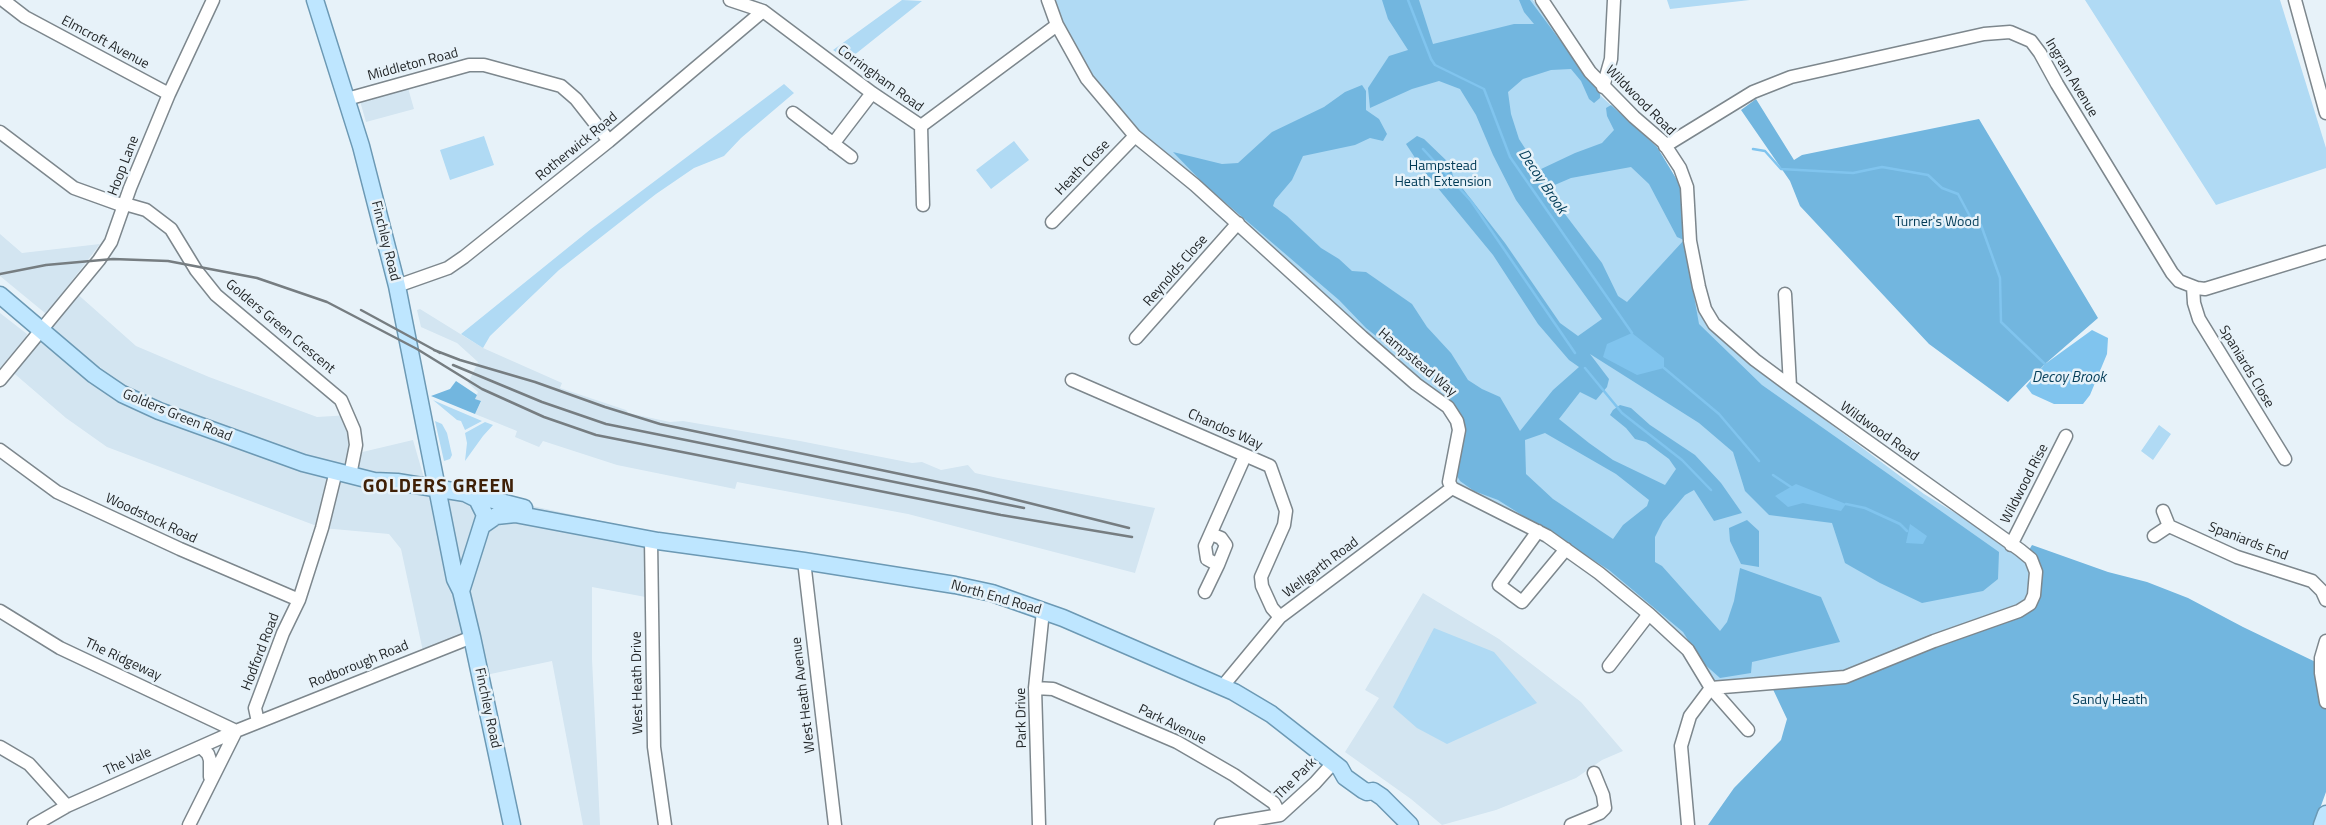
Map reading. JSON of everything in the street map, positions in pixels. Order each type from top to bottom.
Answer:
[{"type":"main road","name":"Finchley Road","points":[[315,0],[347,99],[397,286],[416,374],[436,488],[455,579],[461,591],[472,637],[512,825]]},
{"type":"main road","name":"Golders Green Road","points":[[0,294],[94,375],[130,398],[159,411],[284,458],[383,482],[424,496],[443,519]]},
{"type":"main road","name":"Golders Green Road","points":[[383,482],[397,482],[436,488]]},
{"type":"main road","points":[[436,488],[465,493],[478,500],[483,507],[485,515],[483,525]]},
{"type":"main road","points":[[443,519],[454,502],[465,493]]},
{"type":"main road","name":"North End Road","points":[[465,493],[586,526]]},
{"type":"main road","name":"North End Road","points":[[483,525],[504,514],[515,514],[652,540],[804,561],[955,585],[992,593],[1043,611],[1222,686],[1271,714],[1336,765],[1345,777],[1363,790],[1373,792],[1391,805],[1410,825]]},
{"type":"main road","name":"Finchley Road","points":[[461,591],[476,540],[483,525]]},
{"type":"main road","points":[[447,536],[452,543],[458,546],[465,546],[476,540]]},
{"type":"main road","points":[[2322,825],[2326,814]]},
{"type":"street","name":"Elmcroft Avenue","points":[[3,0],[25,17],[169,94]]},
{"type":"street","name":"Hoop Lane","points":[[0,380],[107,249],[169,94],[213,0]]},
{"type":"street","name":"Corringham Road","points":[[730,0],[763,11],[872,93],[921,126],[1057,25]]},
{"type":"street","name":"Hampstead Way","points":[[1048,0],[1057,25],[1087,79],[1135,136],[1238,223],[1350,327],[1416,384],[1448,407],[1457,421],[1459,430],[1449,482],[1452,488]]},
{"type":"street","name":"Wildwood Road","points":[[1542,0],[1590,72],[1603,87],[1665,146],[1680,168],[1687,187],[1690,241],[1705,309],[1714,324],[1754,360],[2031,559],[2036,572],[2034,595],[2030,604],[2019,611],[1934,641],[1845,677],[1711,688]]},
{"type":"street","points":[[1603,87],[1612,59],[1614,0]]},
{"type":"street","points":[[2295,0],[2326,113]]},
{"type":"street","name":"Rotherwick Road","points":[[397,286],[448,268],[464,257],[609,141],[763,11]]},
{"type":"street","name":"Ingram Avenue","points":[[1665,146],[1753,92],[1791,77],[1984,34],[1999,32],[2018,34],[2030,41],[2040,53],[2172,273],[2179,281],[2193,287]]},
{"type":"street","name":"Middleton Road","points":[[347,99],[469,65],[484,65],[561,86],[576,99],[609,141]]},
{"type":"street","points":[[833,144],[872,93]]},
{"type":"street","points":[[793,113],[851,157]]},
{"type":"street","points":[[921,126],[923,205]]},
{"type":"street","name":"Golders Green Crescent","points":[[0,132],[74,188],[146,210],[171,228],[196,270],[216,295],[341,400],[354,430],[356,445],[343,473]]},
{"type":"street","name":"Heath Close","points":[[1052,222],[1135,136]]},
{"type":"street","name":"Reynolds Close","points":[[1136,338],[1238,223]]},
{"type":"street","points":[[2193,287],[2205,289],[2221,286],[2326,252]]},
{"type":"street","name":"Spaniards Close","points":[[2193,287],[2194,303],[2199,319],[2285,459]]},
{"type":"street","points":[[1785,294],[1790,386]]},
{"type":"street","name":"Chandos Way","points":[[1072,380],[1270,466],[1286,511],[1284,525],[1261,577],[1265,594],[1280,617]]},
{"type":"street","name":"Wildwood Rise","points":[[2011,545],[2066,436]]},
{"type":"street","name":"Woodstock Road","points":[[0,450],[57,492],[180,549],[299,600]]},
{"type":"street","points":[[1218,565],[1207,559],[1205,546],[1245,456]]},
{"type":"street","name":"Hodford Road","points":[[258,722],[255,708],[283,633],[299,600],[322,528],[343,473]]},
{"type":"street","points":[[1452,488],[1538,531],[1599,573],[1649,614],[1688,650],[1711,688],[1748,730]]},
{"type":"street","name":"Wellgarth Road","points":[[1222,686],[1280,617],[1452,488]]},
{"type":"street","points":[[2154,536],[2169,526],[2163,511]]},
{"type":"street","name":"Spaniards End","points":[[2169,526],[2237,558],[2312,581],[2322,591],[2326,600]]},
{"type":"street","points":[[1538,531],[1499,585],[1522,602],[1566,549]]},
{"type":"street","points":[[1205,592],[1226,545],[1221,538],[1211,534]]},
{"type":"street","name":"West Heath Drive","points":[[652,540],[654,747],[664,825]]},
{"type":"street","name":"West Heath Avenue","points":[[804,561],[835,825]]},
{"type":"street","name":"The Ridgeway","points":[[0,611],[60,648],[236,731]]},
{"type":"street","name":"Park Drive","points":[[1039,825],[1036,688],[1043,611]]},
{"type":"street","points":[[1609,666],[1649,614]]},
{"type":"street","name":"Rodborough Road","points":[[258,722],[472,637]]},
{"type":"street","points":[[2326,641],[2321,658],[2321,673],[2326,702]]},
{"type":"street","name":"Park Avenue","points":[[1036,688],[1053,689],[1178,742],[1234,774],[1274,803],[1280,815]]},
{"type":"street","points":[[1688,825],[1681,746],[1690,716],[1711,688]]},
{"type":"street","points":[[189,825],[236,731],[258,722]]},
{"type":"street","name":"The Vale","points":[[34,825],[67,806],[236,731]]},
{"type":"street","points":[[0,747],[29,764],[67,806]]},
{"type":"street","points":[[200,747],[208,754],[210,760],[210,782]]},
{"type":"street","name":"The Park","points":[[1221,825],[1280,815],[1336,765]]},
{"type":"street","points":[[1571,825],[1585,823],[1605,808],[1604,795],[1594,773]]},
{"type":"shaded area","points":[[408,88],[414,109],[366,122],[360,101]]},
{"type":"shaded area","points":[[0,234],[22,253],[100,244],[48,312],[45,313],[0,276]]},
{"type":"shaded area","points":[[74,291],[136,346],[209,377],[317,417],[350,415],[354,454],[413,440],[424,478],[491,497],[652,532],[651,598],[592,587],[592,659],[600,825],[583,825],[552,661],[481,676],[472,637],[424,656],[401,549],[389,534],[322,528],[107,447],[66,418],[9,369]]},
{"type":"shaded area","points":[[420,309],[483,348],[562,383],[560,388],[626,410],[628,413],[670,422],[683,421],[800,441],[912,463],[922,462],[941,470],[968,465],[975,473],[1155,508],[1135,573],[908,514],[737,482],[735,489],[617,465],[543,441],[539,447],[515,437],[517,431],[475,414],[481,402],[475,399],[478,392],[468,383],[478,362],[457,343],[421,327],[417,310]]},
{"type":"shaded area","points":[[0,313],[27,334],[26,338],[0,369]]},
{"type":"shaded area","points":[[1423,593],[1499,639],[1581,702],[1623,751],[1602,760],[1576,778],[1496,810],[1442,825],[1411,799],[1345,752],[1379,698],[1365,690]]},
{"type":"green space","points":[[902,0],[922,1],[848,60],[833,50]]},
{"type":"green space","name":"Hampstead Heath Extension","points":[[1048,0],[1533,0],[1602,97],[1657,147],[1683,190],[1698,299],[1785,390],[1924,494],[2031,559],[2030,604],[1845,677],[1717,687],[1688,650],[1566,549],[1452,488],[1457,421],[1135,136],[1087,79]]},
{"type":"green space","points":[[1382,0],[1419,0],[1433,44],[1514,24],[1534,24],[1524,12],[1519,0],[1530,0],[1600,94],[1600,98],[1594,103],[1589,99],[1581,81],[1571,69],[1551,70],[1523,79],[1508,92],[1511,114],[1519,139],[1539,170],[1602,143],[1614,130],[1607,116],[1606,108],[1611,105],[1657,147],[1683,190],[1684,240],[1699,324],[1762,385],[1999,552],[1998,579],[1983,591],[1922,603],[1880,583],[1845,563],[1832,523],[1769,515],[1745,491],[1733,452],[1699,423],[1590,354],[1609,379],[1607,387],[1596,400],[1580,392],[1559,419],[1613,460],[1665,485],[1676,469],[1669,459],[1646,442],[1635,439],[1626,428],[1610,415],[1620,405],[1631,408],[1650,425],[1695,455],[1721,483],[1742,513],[1714,521],[1694,490],[1685,495],[1663,521],[1655,537],[1655,562],[1662,566],[1720,631],[1727,622],[1734,601],[1740,568],[1821,597],[1840,642],[1752,662],[1751,673],[1720,678],[1702,662],[1683,632],[1609,570],[1498,500],[1474,491],[1460,481],[1454,471],[1461,417],[1445,391],[1366,328],[1339,300],[1206,186],[1173,152],[1222,164],[1238,163],[1272,132],[1324,107],[1345,92],[1362,85],[1366,91],[1366,110],[1379,119],[1387,134],[1383,141],[1370,138],[1355,145],[1303,156],[1292,180],[1275,200],[1273,206],[1287,216],[1321,248],[1339,259],[1352,271],[1366,272],[1412,304],[1427,327],[1451,353],[1468,380],[1500,397],[1520,431],[1553,390],[1579,367],[1569,360],[1538,324],[1493,255],[1423,170],[1406,144],[1417,136],[1424,139],[1450,164],[1453,176],[1505,243],[1560,323],[1578,336],[1602,319],[1516,200],[1493,155],[1476,115],[1460,89],[1439,81],[1412,89],[1370,108],[1368,88],[1389,56],[1408,50],[1388,19]],"holes":[[[1631,167],[1649,184],[1677,237],[1684,240],[1627,302],[1618,296],[1602,263],[1549,193],[1550,187],[1571,178]],[[1545,433],[1616,474],[1649,500],[1647,506],[1623,525],[1613,539],[1553,499],[1526,474],[1525,440]]]},
{"type":"green space","points":[[1667,0],[1750,0],[1670,9]]},
{"type":"green space","points":[[2085,0],[2280,0],[2326,148],[2326,168],[2216,205]]},
{"type":"green space","points":[[784,84],[794,93],[741,138],[724,156],[694,168],[656,194],[559,270],[490,336],[483,348],[461,334],[591,229]]},
{"type":"green space","name":"Turner's Wood","points":[[1756,99],[1794,160],[1802,155],[1979,119],[2098,318],[2045,364],[2008,402],[1929,344],[1800,206],[1790,181],[1741,110]]},
{"type":"green space","points":[[484,136],[494,165],[450,180],[440,150]]},
{"type":"green space","points":[[1014,141],[1029,160],[991,189],[976,170]]},
{"type":"green space","points":[[456,381],[477,395],[475,399],[481,401],[475,414],[431,396],[450,389]]},
{"type":"green space","points":[[433,400],[482,421],[465,430],[461,421],[457,420]]},
{"type":"green space","points":[[435,421],[442,424],[447,433],[452,455],[450,459],[444,461]]},
{"type":"green space","points":[[485,422],[493,425],[465,461],[467,443],[465,433]]},
{"type":"green space","points":[[2159,425],[2171,434],[2153,460],[2141,451]]},
{"type":"green space","points":[[1747,520],[1759,531],[1759,567],[1741,564],[1730,541],[1729,528]]},
{"type":"green space","name":"Sandy Heath","points":[[2032,545],[2108,572],[2147,582],[2188,598],[2326,667],[2326,792],[2314,825],[1708,825],[1734,788],[1781,740],[1787,719],[1770,683],[1845,677],[2019,611],[2036,586],[2026,555]]},
{"type":"green space","points":[[1434,628],[1494,652],[1537,703],[1447,744],[1417,728],[1393,707]]},
{"type":"water","name":"Decoy Brook","points":[[2092,330],[2108,338],[2107,354],[2090,395],[2083,404],[2054,404],[2032,394],[2026,386],[2045,364]]},
{"type":"water","points":[[1632,333],[1664,358],[1664,368],[1637,375],[1603,357],[1607,344]]},
{"type":"water","points":[[1796,484],[1846,504],[1841,511],[1803,503],[1788,507],[1775,496]]},
{"type":"water","points":[[1910,524],[1927,536],[1923,544],[1906,543]]},
{"type":"waterway","name":"Decoy Brook","points":[[1408,0],[1435,65],[1484,89],[1510,157],[1632,333]]},
{"type":"waterway","points":[[1423,149],[1471,201],[1575,353]]},
{"type":"waterway","name":"Decoy Brook","points":[[1753,149],[1765,151],[1781,169],[1853,173],[1882,167],[1928,175],[1942,188],[1958,194],[1973,222],[1981,225],[2000,278],[2001,322],[2045,364]]},
{"type":"waterway","points":[[1585,368],[1622,413],[1682,460],[1711,490]]},
{"type":"waterway","name":"Decoy Brook","points":[[1664,368],[1719,414],[1759,461]]},
{"type":"waterway","name":"Decoy Brook","points":[[1773,475],[1791,487]]},
{"type":"waterway","name":"Decoy Brook","points":[[1846,504],[1865,508],[1900,524],[1907,531]]},
{"type":"railway","points":[[0,274],[46,265],[113,259],[168,261],[257,278],[327,302],[417,349],[482,389],[544,417],[596,435],[1001,515],[1132,537]]},
{"type":"railway","points":[[361,310],[440,353]]},
{"type":"railway","points":[[434,350],[660,424],[977,490],[1129,528]]},
{"type":"railway","points":[[453,365],[542,402],[606,424],[1024,508]]},
{"type":"district","name":"GOLDERS GREEN","points":[[439,487]]}]
